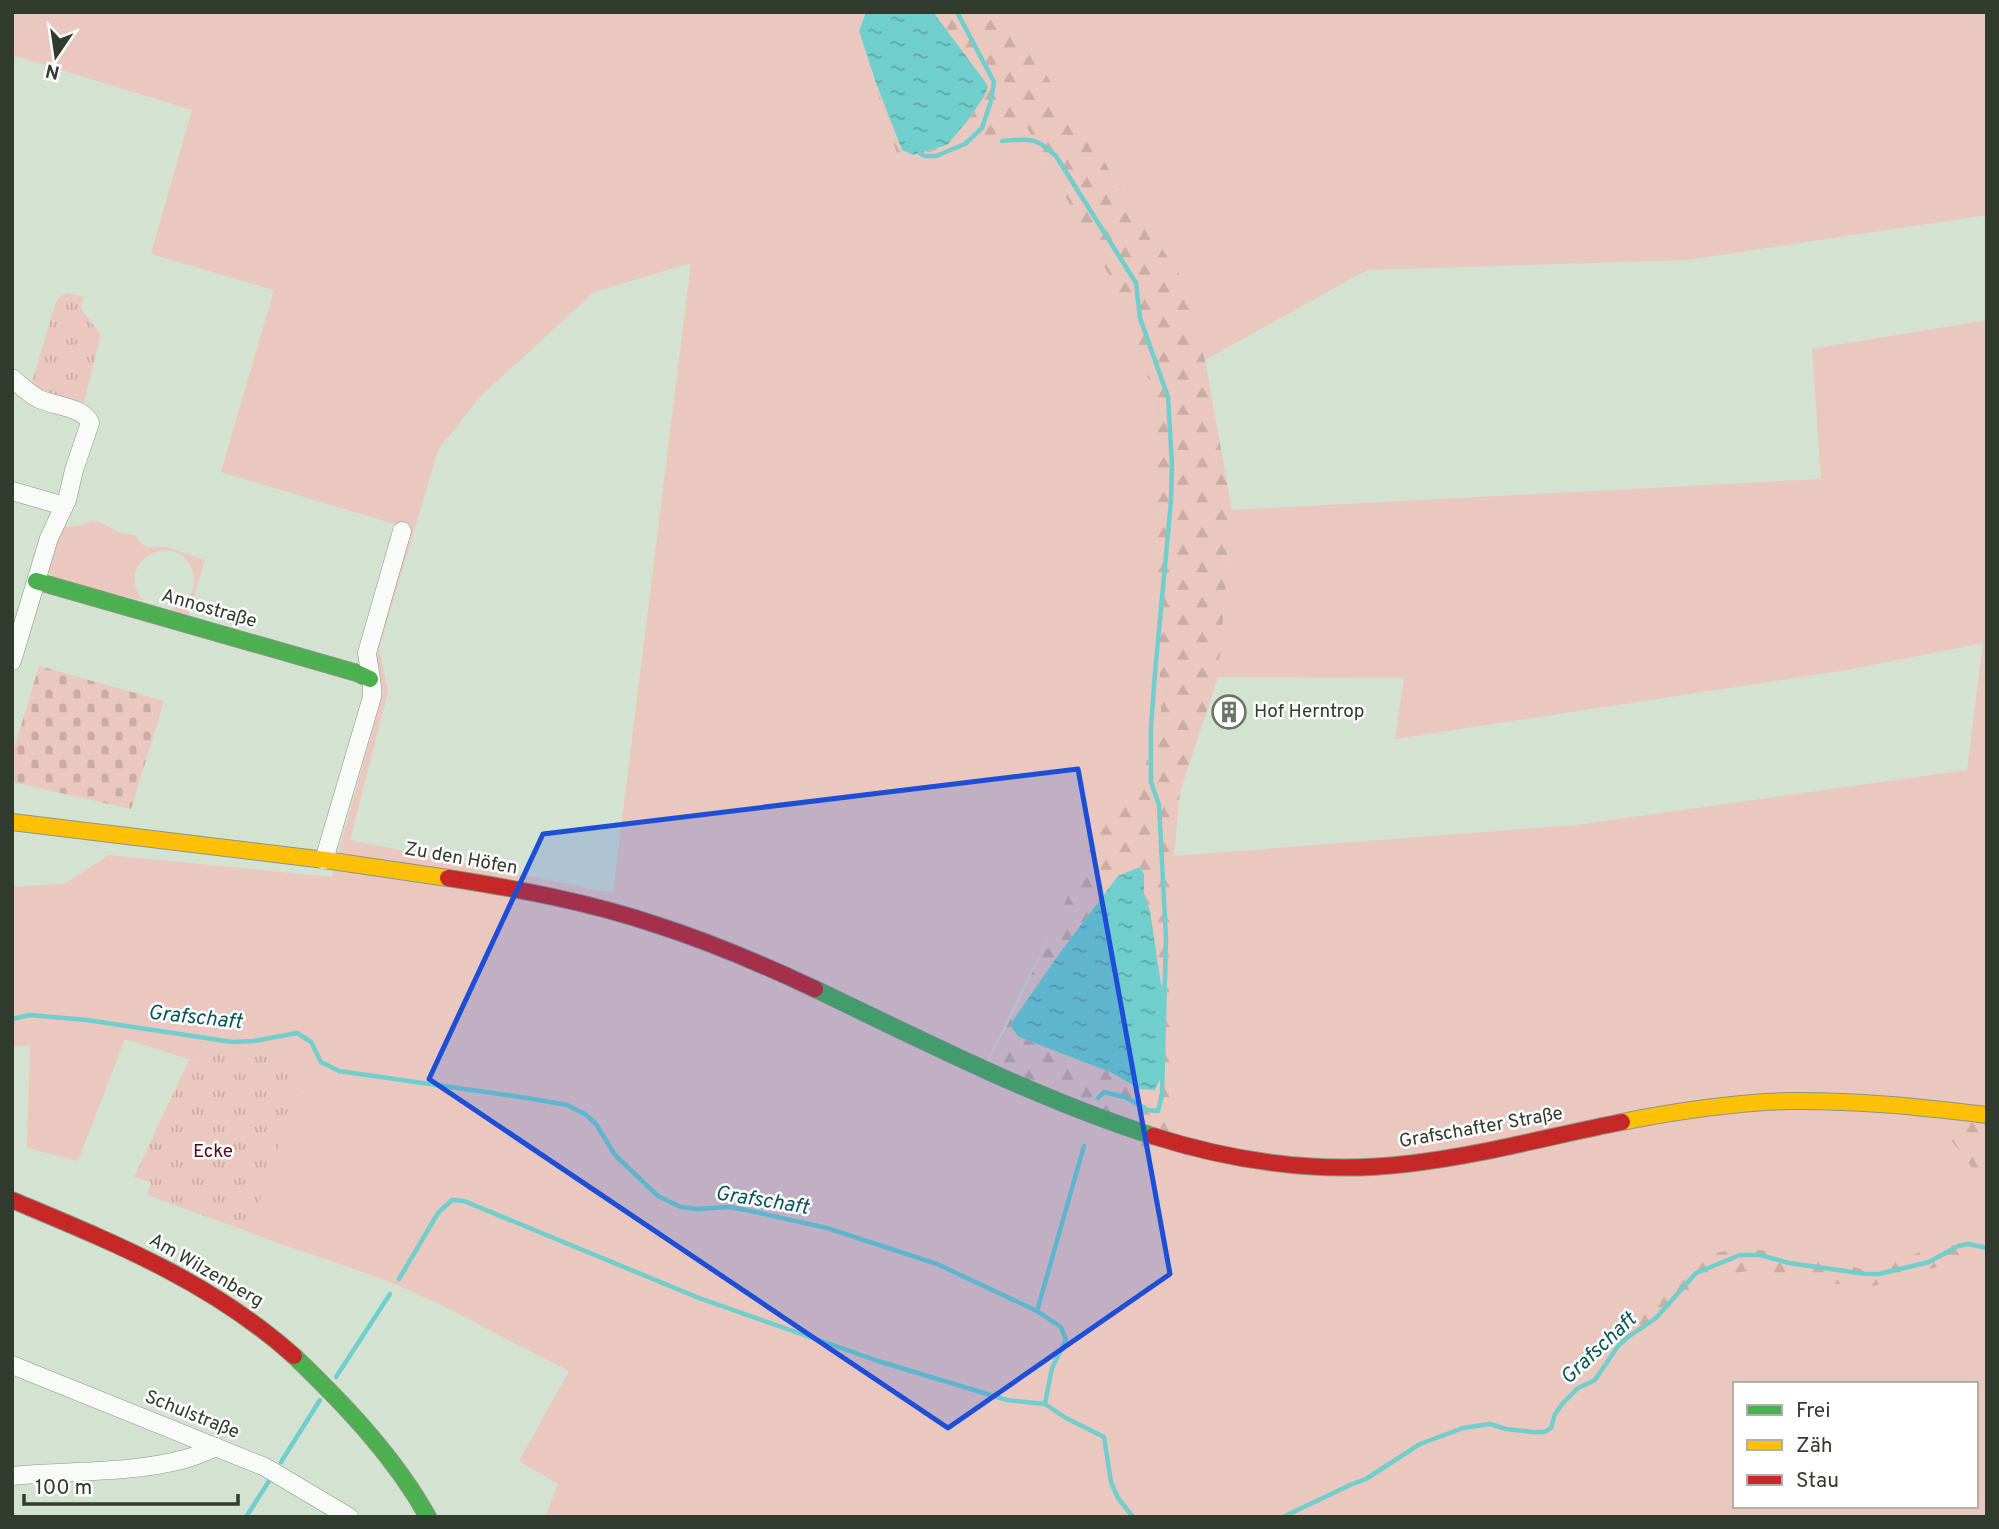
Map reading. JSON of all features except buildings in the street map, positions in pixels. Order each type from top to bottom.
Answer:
[{"type":"street","points":[[12,378],[38,399],[80,413],[90,421],[64,506],[49,538],[12,661]]},
{"type":"street","points":[[12,491],[64,506]]},
{"type":"street","points":[[324,860],[373,690],[367,653],[401,531]]},
{"type":"street","name":"Annostraße","points":[[36,581],[345,669],[370,679]]},
{"type":"street","name":"Zu den Höfen","points":[[12,822],[377,866],[569,900],[659,926],[724,949],[882,1019]]},
{"type":"street","name":"Grafschafter Straße","points":[[882,1019],[993,1073],[1115,1124],[1201,1150],[1286,1164],[1369,1166],[1427,1161],[1661,1115],[1757,1103],[1852,1103],[1987,1115]]},
{"type":"street","name":"Am Wilzenberg","points":[[12,1199],[146,1259],[190,1282],[248,1318],[304,1365],[369,1433],[396,1466],[428,1517]]},
{"type":"street","name":"Schulstraße","points":[[12,1365],[275,1472],[349,1517]]},
{"type":"street","points":[[12,1476],[131,1468],[188,1458],[216,1447]]},
{"type":"highlighted area","points":[[1078,769],[1170,1274],[948,1428],[429,1079],[543,834]]},
{"type":"green space","points":[[12,12],[851,12],[899,160],[1025,125],[1123,300],[1152,390],[1161,711],[1145,767],[1111,804],[1094,845],[979,1077],[1168,1156],[1174,856],[1576,825],[1967,770],[1983,643],[1847,670],[1395,739],[1404,678],[1218,677],[1232,510],[1821,479],[1812,349],[1987,320],[1987,1517],[545,1517],[558,1484],[519,1461],[569,1371],[411,1291],[249,1232],[307,1065],[212,1045],[207,1065],[125,1039],[78,1161],[27,1148],[30,1045],[12,1047],[12,887],[64,884],[109,855],[332,877],[383,692],[374,649],[408,528],[221,472],[274,290],[151,254],[192,110],[12,55]],"holes":[[[691,263],[613,893],[350,840],[388,692],[379,649],[438,450],[480,397],[594,292]]]},
{"type":"green space","points":[[851,12],[866,12],[859,31],[876,83],[902,150],[913,155],[947,145],[985,95],[984,80],[933,12],[1004,12],[1181,277],[1205,360],[1232,510],[1218,677],[1180,792],[1174,856],[1168,1157],[979,1077],[1008,1024],[1111,804],[1145,767],[1161,711],[1152,390],[1123,300],[1026,126],[899,160]],"holes":[[[1140,867],[1144,874],[1144,894],[1150,911],[1163,997],[1140,1089],[1110,1072],[1019,1037],[1011,1027],[1059,954],[1118,876]]]},
{"type":"green space","points":[[1004,12],[1987,12],[1987,215],[1687,260],[1367,270],[1205,360],[1181,277]]},
{"type":"green space","points":[[67,293],[84,297],[82,310],[101,335],[83,406],[52,399],[31,386],[55,305],[58,298]]},
{"type":"green space","points":[[93,521],[120,533],[135,535],[148,547],[167,547],[205,560],[187,618],[170,610],[183,603],[191,593],[194,582],[187,560],[178,553],[166,550],[153,553],[140,563],[135,572],[135,580],[142,600],[58,581],[47,570],[59,525],[72,527]]},
{"type":"green space","points":[[39,666],[164,701],[131,809],[12,782],[12,756]]},
{"type":"green space","name":"Ecke","points":[[211,1045],[307,1065],[249,1232],[147,1195],[151,1182],[134,1177],[189,1060],[207,1065]]},
{"type":"green space","points":[[1936,1120],[1987,1124],[1987,1188]]},
{"type":"green space","points":[[1961,1238],[1987,1242],[1987,1261],[1970,1257],[1867,1288],[1746,1271],[1702,1281],[1648,1336],[1636,1320],[1693,1256],[1748,1248],[1869,1270]]},
{"type":"water","points":[[866,12],[933,12],[984,80],[988,87],[985,95],[947,145],[913,155],[902,150],[859,31]]},
{"type":"water","points":[[1140,867],[1144,874],[1144,894],[1150,911],[1163,997],[1162,1075],[1155,1090],[1140,1089],[1110,1072],[1019,1037],[1011,1027],[1059,954],[1118,876]]},
{"type":"waterway","points":[[920,153],[936,156],[965,144],[982,128],[991,101],[994,82],[957,12]]},
{"type":"waterway","points":[[1002,141],[1031,140],[1056,156],[1136,283],[1140,318],[1168,397],[1171,501],[1151,726],[1151,782],[1159,805],[1166,939],[1162,1095],[1158,1111],[1148,1110],[1125,1097],[1104,1092],[1098,1098]]},
{"type":"waterway","name":"Grafschaft","points":[[12,1019],[30,1015],[87,1020],[232,1042],[297,1033],[311,1042],[321,1062],[339,1071],[567,1105],[585,1114],[596,1124],[615,1155],[658,1196],[681,1207],[730,1207],[760,1213],[827,1228],[937,1264],[1037,1311],[1061,1327],[1066,1340],[1052,1368],[1045,1404],[1104,1437],[1111,1482],[1118,1498],[1133,1517]]},
{"type":"waterway","points":[[1037,1311],[1084,1146]]},
{"type":"waterway","points":[[399,1279],[438,1213],[452,1200],[464,1201],[699,1298],[878,1361],[1007,1400],[1045,1404]]},
{"type":"waterway","name":"Grafschaft","points":[[1283,1517],[1366,1479],[1420,1444],[1463,1428],[1490,1424],[1532,1432],[1544,1432],[1551,1428],[1555,1414],[1563,1403],[1578,1388],[1595,1380],[1618,1346],[1656,1318],[1696,1273],[1740,1255],[1760,1255],[1789,1263],[1879,1274],[1929,1262],[1958,1246],[1968,1244],[1987,1248]]},
{"type":"waterway","points":[[336,1377],[390,1294]]},
{"type":"waterway","points":[[281,1462],[320,1400]]},
{"type":"waterway","points":[[246,1517],[269,1481]]},
{"type":"traffic: fast","points":[[36,581],[370,679]]},
{"type":"traffic: fast","points":[[815,989],[1023,1087],[1153,1136]]},
{"type":"traffic: fast","points":[[294,1356],[384,1452],[428,1517]]},
{"type":"traffic: slow","points":[[12,822],[325,860],[448,878]]},
{"type":"traffic: slow","points":[[1622,1122],[1705,1108],[1788,1101],[1887,1105],[1987,1115]]},
{"type":"traffic: jam","points":[[448,878],[606,909],[717,946],[815,989]]},
{"type":"traffic: jam","points":[[1153,1136],[1247,1159],[1342,1168],[1406,1164],[1460,1156],[1622,1122]]},
{"type":"traffic: jam","points":[[12,1200],[124,1248],[195,1285],[229,1306],[294,1356]]},
{"type":"place","name":"Hof Herntrop","points":[[1229,712]]}]
